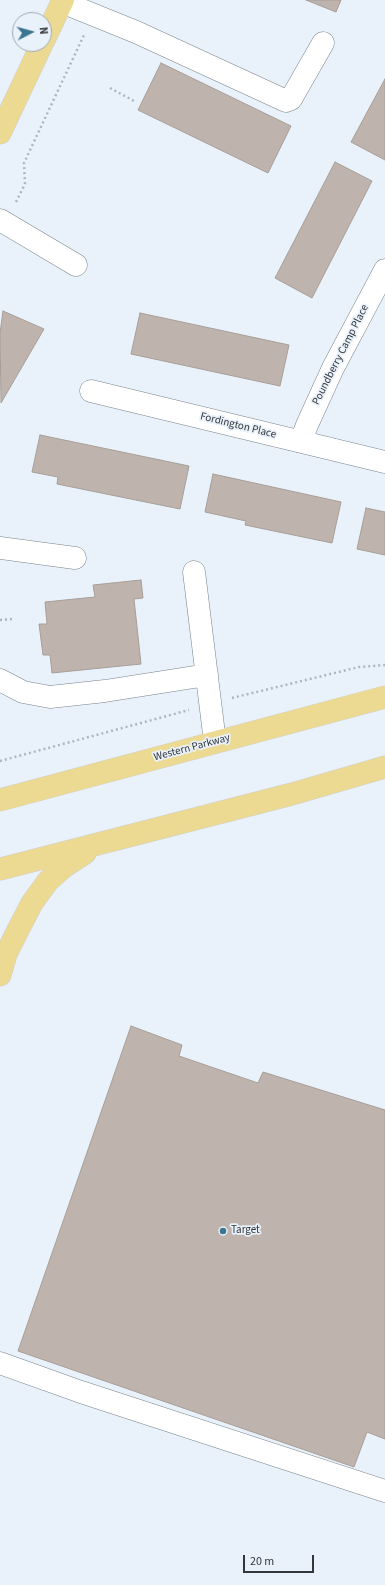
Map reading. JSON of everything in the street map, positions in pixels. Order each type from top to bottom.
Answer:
[{"type":"main road","points":[[52,24],[63,1]]},
{"type":"main road","points":[[0,133],[38,52]]},
{"type":"main road","name":"Western Parkway","points":[[0,800],[385,697]]},
{"type":"main road","points":[[0,869],[292,794],[385,767]]},
{"type":"main road","points":[[0,975],[6,954],[18,930],[32,903],[48,881],[65,866],[100,843]]},
{"type":"street","points":[[63,1],[136,32],[286,101],[291,99],[323,43]]},
{"type":"street","points":[[2,222],[76,265]]},
{"type":"street","name":"Poundberry Camp Place","points":[[301,441],[306,425],[332,368],[385,270]]},
{"type":"street","name":"Fordington Place","points":[[91,390],[385,462]]},
{"type":"street","points":[[0,548],[75,558]]},
{"type":"street","points":[[194,572],[215,742]]},
{"type":"street","points":[[0,680],[23,692],[50,697],[105,691],[207,675]]},
{"type":"street","points":[[0,1363],[81,1392],[385,1491]]},
{"type":"path","points":[[2,222],[25,184],[24,163],[93,15]]},
{"type":"path","points":[[110,88],[136,102]]},
{"type":"path","points":[[0,620],[12,619]]},
{"type":"path","points":[[0,761],[211,704],[359,667],[385,665]]},
{"type":"building","points":[[306,0],[341,0],[336,12]]},
{"type":"building","points":[[161,63],[291,126],[268,173],[138,110]]},
{"type":"building","points":[[385,79],[385,160],[351,142]]},
{"type":"building","points":[[335,162],[372,181],[312,298],[275,278]]},
{"type":"building","points":[[3,311],[44,329],[1,403],[0,333]]},
{"type":"building","points":[[140,313],[289,345],[280,386],[131,354]]},
{"type":"building","points":[[40,435],[189,466],[180,509],[57,484],[58,477],[32,472]]},
{"type":"building","points":[[213,474],[341,502],[332,543],[245,525],[246,521],[205,512]]},
{"type":"building","points":[[366,508],[385,512],[385,555],[357,549]]},
{"type":"building","points":[[141,580],[143,598],[134,599],[141,664],[52,673],[50,655],[43,655],[39,624],[47,624],[45,602],[95,597],[93,585]]},
{"type":"building","name":"Target","points":[[131,1026],[182,1045],[179,1056],[258,1083],[263,1072],[385,1110],[385,1439],[367,1432],[354,1467],[18,1351]]},
{"type":"place","name":"Target","points":[[223,1231]]}]
